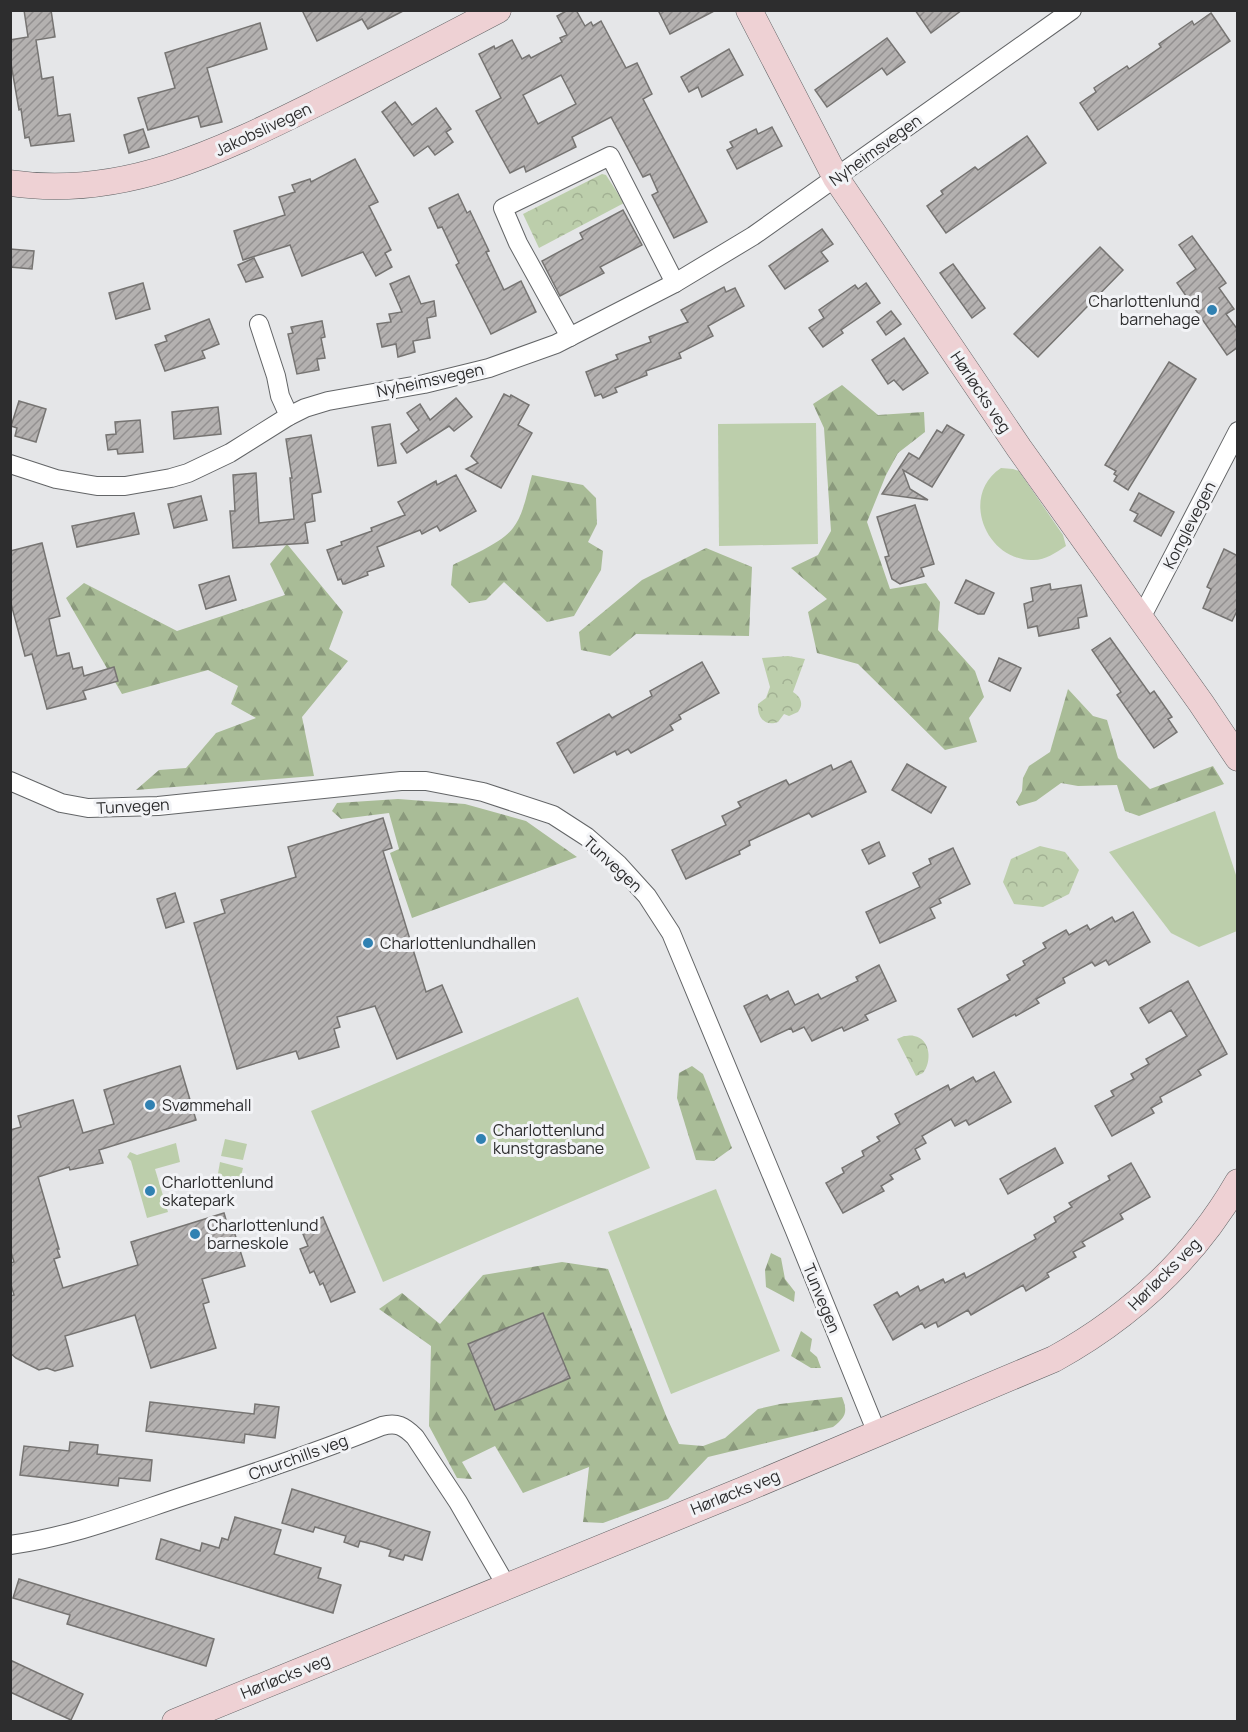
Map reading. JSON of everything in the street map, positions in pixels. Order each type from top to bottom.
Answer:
[{"type":"street","name":"Jakobslivegen","points":[[10,183],[57,187],[104,183],[162,170],[208,155],[354,85],[498,10]]},
{"type":"street","name":"Hørløcks veg","points":[[749,10],[836,178],[1019,448],[1201,702],[1238,758]]},
{"type":"street","name":"Nyheimsvegen","points":[[10,464],[56,479],[96,486],[125,486],[149,482],[188,473],[208,464],[305,408],[328,401],[424,384],[489,368],[556,344],[675,283],[753,237],[1072,10]]},
{"type":"street","points":[[570,337],[519,243],[503,208],[610,156],[675,283]]},
{"type":"street","points":[[259,324],[280,396],[289,416]]},
{"type":"street","name":"Konglevegen","points":[[1141,618],[1238,431]]},
{"type":"street","name":"Tunvegen","points":[[10,781],[53,800],[88,808],[158,806],[401,781],[426,782],[483,792],[553,815],[587,837],[618,864],[647,896],[682,957],[877,1433]]},
{"type":"street","name":"Hørløcks veg","points":[[175,1722],[1054,1359],[1121,1317],[1166,1276],[1231,1209],[1238,1182]]},
{"type":"street","name":"Churchills veg","points":[[10,1545],[85,1530],[238,1479],[382,1426],[398,1424],[415,1437],[458,1502],[506,1585]]},
{"type":"green space","points":[[602,174],[606,175],[624,203],[539,248],[523,214]]},
{"type":"green space","points":[[842,385],[878,415],[924,412],[925,432],[898,453],[886,475],[867,522],[890,589],[926,583],[940,602],[938,630],[975,671],[984,697],[969,718],[977,742],[945,750],[858,664],[817,653],[808,612],[827,599],[791,568],[818,555],[831,531],[824,428],[813,404]]},
{"type":"green space","points":[[816,423],[818,544],[719,546],[718,424]]},
{"type":"green space","points":[[1001,468],[1019,471],[1063,535],[1066,546],[1045,558],[1031,560],[1015,557],[1001,549],[990,538],[983,524],[980,509],[982,494],[989,480]]},
{"type":"green space","points":[[532,475],[583,485],[596,498],[597,524],[588,542],[603,551],[601,570],[574,616],[547,622],[504,582],[486,600],[469,603],[451,585],[453,565],[494,544],[513,528],[523,510]]},
{"type":"green space","points":[[287,544],[343,612],[329,649],[348,661],[302,717],[314,776],[136,790],[159,770],[186,768],[216,733],[256,718],[231,704],[238,686],[208,670],[122,694],[66,598],[84,583],[177,631],[285,595],[270,564]]},
{"type":"green space","points":[[706,548],[752,567],[749,636],[636,634],[610,656],[581,650],[579,632],[642,580]]},
{"type":"green space","points":[[788,656],[805,659],[793,692],[800,698],[801,706],[798,712],[789,716],[784,714],[778,722],[769,723],[760,717],[758,709],[758,704],[766,698],[770,687],[762,658]]},
{"type":"green space","points":[[1068,689],[1093,716],[1107,720],[1118,758],[1150,789],[1213,766],[1224,784],[1139,816],[1125,811],[1117,785],[1078,786],[1061,783],[1036,801],[1019,806],[1016,802],[1022,791],[1023,778],[1029,766],[1050,752]]},
{"type":"green space","points":[[398,799],[465,804],[526,821],[577,857],[412,918],[390,853],[399,849],[389,813],[341,819],[332,811],[337,803]]},
{"type":"green space","points":[[1215,811],[1237,878],[1237,931],[1199,947],[1171,933],[1109,852]]},
{"type":"green space","points":[[1040,846],[1065,852],[1079,870],[1069,894],[1043,907],[1014,904],[1003,882],[1011,859]]},
{"type":"green space","name":"Charlottenlund kunstgrasbane","points":[[578,997],[650,1168],[383,1282],[311,1111]]},
{"type":"green space","points":[[904,1036],[920,1038],[927,1046],[928,1063],[923,1073],[916,1076],[897,1039]]},
{"type":"green space","points":[[692,1066],[703,1074],[732,1148],[714,1161],[696,1160],[677,1098],[679,1073]]},
{"type":"green space","points":[[225,1139],[247,1144],[243,1160],[221,1156]]},
{"type":"green space","name":"Charlottenlund skatepark","points":[[176,1143],[180,1162],[155,1169],[168,1212],[147,1218],[131,1161],[127,1157],[130,1152],[137,1155]]},
{"type":"green space","points":[[220,1162],[243,1168],[239,1184],[217,1179]]},
{"type":"green space","points":[[716,1189],[780,1351],[671,1394],[608,1232]]},
{"type":"green space","points":[[771,1253],[781,1258],[785,1279],[795,1292],[794,1302],[766,1287],[765,1270]]},
{"type":"green space","points":[[562,1262],[608,1269],[679,1444],[703,1446],[725,1438],[758,1409],[780,1404],[842,1397],[845,1414],[833,1427],[708,1457],[668,1499],[603,1523],[583,1522],[589,1467],[523,1493],[495,1446],[462,1462],[472,1479],[457,1478],[429,1426],[431,1346],[379,1309],[402,1293],[440,1324],[483,1275]]},
{"type":"green space","points":[[801,1331],[812,1339],[810,1351],[817,1357],[821,1368],[811,1368],[791,1356]]},
{"type":"building","points":[[24,10],[51,10],[55,37],[36,40],[42,79],[53,77],[58,116],[70,114],[74,141],[31,146],[29,137],[25,138],[10,58],[10,40],[28,37]]},
{"type":"building","points":[[302,10],[405,10],[368,29],[362,19],[317,41]]},
{"type":"building","points":[[568,10],[576,10],[585,26],[591,22],[593,26],[601,21],[626,68],[637,63],[652,94],[643,99],[707,222],[674,238],[652,195],[658,192],[650,174],[643,177],[611,117],[572,137],[576,147],[526,172],[524,166],[510,173],[476,111],[501,98],[479,54],[512,40],[522,59],[529,55],[531,58],[562,42],[560,38],[567,35],[557,16]],"holes":[[[561,75],[576,104],[538,124],[523,95]]]},
{"type":"building","points":[[658,10],[716,10],[670,34]]},
{"type":"building","points":[[915,10],[962,10],[931,33]]},
{"type":"building","points":[[1211,13],[1230,41],[1098,130],[1080,103],[1096,92],[1094,88],[1127,66],[1129,69],[1161,47],[1159,44],[1192,21],[1194,25]]},
{"type":"building","points":[[260,23],[267,49],[207,68],[222,122],[201,127],[198,116],[148,130],[138,98],[175,88],[165,53]]},
{"type":"building","points":[[887,38],[905,62],[887,75],[882,68],[827,107],[815,90]]},
{"type":"building","points":[[729,49],[743,75],[702,97],[698,87],[689,92],[681,77]]},
{"type":"building","points":[[395,102],[412,125],[436,108],[451,129],[446,132],[453,142],[435,155],[428,146],[414,156],[382,112]]},
{"type":"building","points":[[772,127],[782,146],[737,169],[727,150],[733,147],[730,142],[756,129],[758,134]]},
{"type":"building","points":[[143,129],[149,147],[129,153],[124,135]]},
{"type":"building","points":[[1027,136],[1046,163],[946,233],[927,206],[943,194],[941,191],[975,167],[978,170]]},
{"type":"building","points":[[355,159],[378,202],[369,206],[391,250],[385,253],[392,267],[376,276],[363,252],[302,276],[290,245],[243,260],[234,231],[285,215],[279,197],[295,192],[292,185],[310,179],[311,182]]},
{"type":"building","points":[[458,194],[467,213],[470,211],[504,290],[521,281],[536,312],[491,334],[456,265],[459,263],[442,227],[438,228],[429,208]]},
{"type":"building","points":[[623,210],[642,245],[600,267],[604,273],[560,296],[542,261],[583,239],[580,233]]},
{"type":"building","points":[[822,229],[833,244],[821,252],[828,261],[785,289],[769,266]]},
{"type":"building","points":[[1192,236],[1226,283],[1219,288],[1234,309],[1226,314],[1238,330],[1238,347],[1227,355],[1177,283],[1196,269],[1179,245]]},
{"type":"building","points":[[1100,247],[1123,270],[1038,357],[1014,334]]},
{"type":"building","points":[[10,249],[34,251],[32,269],[10,267]]},
{"type":"building","points":[[254,258],[263,277],[246,282],[238,265]]},
{"type":"building","points":[[953,264],[985,308],[972,318],[940,273]]},
{"type":"building","points":[[409,276],[421,304],[434,301],[436,316],[427,318],[430,338],[413,341],[415,352],[398,357],[396,344],[382,347],[377,324],[391,322],[389,314],[402,312],[390,284]]},
{"type":"building","points":[[143,283],[150,309],[116,319],[109,293]]},
{"type":"building","points":[[866,283],[880,303],[841,330],[843,333],[823,347],[809,328],[824,318],[819,310],[855,285],[858,289]]},
{"type":"building","points":[[724,287],[726,292],[735,288],[744,306],[708,326],[713,336],[679,353],[681,358],[646,371],[647,375],[615,388],[617,392],[603,398],[601,394],[595,396],[586,372],[618,359],[616,355],[651,342],[649,337],[688,322],[681,310]]},
{"type":"building","points":[[891,311],[901,324],[886,335],[877,322]]},
{"type":"building","points":[[209,319],[219,344],[202,351],[205,358],[165,371],[155,345],[167,341],[165,336]]},
{"type":"building","points":[[322,321],[325,337],[321,338],[325,358],[317,359],[319,370],[297,374],[288,334],[293,333],[291,327]]},
{"type":"building","points":[[904,338],[928,373],[903,390],[894,380],[888,384],[872,360]]},
{"type":"building","points":[[1169,362],[1196,379],[1128,490],[1114,481],[1117,476],[1114,474],[1116,471],[1105,465]]},
{"type":"building","points":[[504,394],[510,397],[511,395],[529,405],[518,425],[532,433],[501,488],[466,469],[478,463],[471,456]]},
{"type":"building","points":[[456,398],[472,417],[454,431],[449,426],[407,453],[401,444],[419,430],[407,413],[420,404],[430,420]]},
{"type":"building","points":[[19,401],[46,409],[36,442],[15,436],[17,428],[11,426]]},
{"type":"building","points":[[218,407],[221,434],[174,439],[172,412]]},
{"type":"building","points":[[140,420],[143,452],[118,454],[117,449],[108,450],[106,435],[116,434],[115,422]]},
{"type":"building","points":[[390,424],[396,463],[378,466],[372,427]]},
{"type":"building","points":[[947,425],[964,435],[932,487],[903,470],[910,489],[928,500],[882,494],[909,453],[919,459],[937,430],[942,433]]},
{"type":"building","points":[[311,435],[321,492],[312,494],[315,521],[305,523],[308,543],[233,548],[230,511],[235,511],[233,475],[256,473],[259,523],[294,519],[290,478],[292,478],[286,439]]},
{"type":"building","points":[[456,475],[476,511],[440,531],[437,526],[422,534],[420,530],[377,547],[384,566],[345,584],[341,579],[338,580],[327,550],[342,545],[341,542],[372,531],[371,528],[405,515],[398,502],[436,481],[437,485]]},
{"type":"building","points":[[1139,493],[1174,512],[1161,536],[1134,521],[1138,514],[1130,510]]},
{"type":"building","points":[[201,496],[207,520],[174,528],[168,504]]},
{"type":"building","points":[[915,505],[934,564],[921,568],[924,576],[900,584],[892,579],[885,557],[889,556],[877,517]]},
{"type":"building","points":[[134,513],[139,534],[77,547],[72,526]]},
{"type":"building","points":[[42,543],[60,616],[49,619],[57,656],[69,653],[73,669],[82,667],[84,676],[114,667],[118,681],[83,691],[86,699],[47,709],[32,654],[25,656],[10,600],[10,551]]},
{"type":"building","points":[[1224,549],[1238,556],[1238,609],[1232,621],[1203,608],[1211,589],[1207,587]]},
{"type":"building","points":[[229,576],[236,600],[206,609],[199,585]]},
{"type":"building","points":[[966,580],[994,593],[984,614],[978,614],[955,603]]},
{"type":"building","points":[[1050,584],[1051,590],[1081,585],[1087,616],[1078,618],[1079,628],[1039,636],[1037,626],[1028,628],[1024,604],[1033,601],[1031,588]]},
{"type":"building","points":[[1110,638],[1150,694],[1154,691],[1172,717],[1168,719],[1177,732],[1154,748],[1117,695],[1121,692],[1092,650]]},
{"type":"building","points":[[999,658],[1021,668],[1010,691],[989,681]]},
{"type":"building","points":[[702,662],[719,693],[679,715],[681,719],[670,725],[673,730],[631,753],[628,749],[617,755],[615,751],[574,773],[557,743],[609,714],[612,718],[652,696],[650,691]]},
{"type":"building","points":[[851,761],[866,792],[812,817],[809,813],[749,841],[750,845],[739,851],[740,854],[686,879],[672,850],[726,825],[722,816],[741,807],[738,802],[786,780],[789,785],[831,765],[833,770]]},
{"type":"building","points":[[907,764],[946,787],[931,813],[892,790]]},
{"type":"building","points":[[383,818],[392,848],[383,851],[426,992],[442,985],[462,1032],[397,1059],[375,1006],[337,1017],[340,1027],[334,1029],[339,1047],[299,1059],[296,1051],[237,1069],[194,923],[225,913],[221,900],[296,877],[288,847]]},
{"type":"building","points":[[879,842],[885,856],[869,864],[862,850]]},
{"type":"building","points":[[953,848],[970,884],[939,899],[941,903],[930,908],[935,918],[880,943],[866,912],[920,887],[913,873],[931,864],[929,859]]},
{"type":"building","points":[[175,893],[184,922],[166,928],[157,899]]},
{"type":"building","points":[[1133,912],[1150,942],[1109,965],[1106,960],[1095,966],[1092,962],[1063,978],[1065,983],[1036,999],[1039,1003],[973,1037],[958,1009],[1010,980],[1007,975],[1025,965],[1023,961],[1046,948],[1043,943],[1066,930],[1069,935],[1087,925],[1090,930],[1112,917],[1115,922]]},
{"type":"building","points":[[879,965],[896,1001],[865,1015],[868,1020],[844,1031],[842,1027],[812,1041],[804,1027],[793,1032],[791,1028],[761,1042],[744,1006],[767,995],[770,1000],[788,991],[795,1005],[818,994],[821,999],[858,981],[856,977]]},
{"type":"building","points":[[1188,981],[1227,1054],[1198,1070],[1201,1075],[1160,1097],[1162,1102],[1151,1108],[1154,1113],[1112,1136],[1095,1106],[1114,1096],[1111,1091],[1134,1079],[1131,1074],[1149,1064],[1146,1059],[1187,1036],[1171,1010],[1149,1023],[1140,1008]]},
{"type":"building","name":"Charlottenlund barneskole","points":[[180,1066],[196,1120],[99,1150],[103,1163],[70,1170],[69,1167],[38,1177],[59,1249],[57,1249],[60,1257],[54,1259],[63,1288],[138,1265],[131,1242],[224,1213],[229,1230],[233,1228],[245,1266],[202,1279],[209,1302],[203,1304],[216,1348],[151,1368],[135,1315],[65,1336],[73,1366],[55,1371],[47,1368],[39,1370],[10,1353],[10,1296],[14,1295],[10,1282],[10,1263],[14,1262],[10,1249],[10,1130],[21,1127],[18,1116],[73,1100],[83,1133],[114,1124],[104,1090]]},
{"type":"building","points":[[994,1072],[1011,1102],[969,1125],[966,1120],[955,1126],[951,1119],[922,1136],[926,1143],[915,1149],[920,1159],[890,1175],[893,1179],[881,1186],[884,1191],[843,1213],[826,1183],[844,1173],[842,1168],[864,1156],[862,1151],[880,1141],[877,1137],[900,1124],[895,1114],[948,1085],[950,1090],[973,1077],[976,1082]]},
{"type":"building","points":[[1055,1148],[1063,1163],[1008,1194],[1000,1179]]},
{"type":"building","points":[[1131,1163],[1150,1197],[1120,1214],[1123,1219],[1082,1242],[1085,1246],[1073,1252],[1076,1257],[1047,1273],[1049,1277],[1026,1291],[1023,1285],[971,1315],[968,1310],[938,1327],[936,1322],[925,1328],[922,1323],[893,1340],[874,1305],[897,1292],[900,1297],[918,1286],[920,1291],[943,1279],[945,1283],[964,1273],[966,1278],[995,1262],[1036,1239],[1034,1235],[1056,1222],[1054,1217],[1072,1207],[1069,1203],[1110,1180],[1108,1176]]},
{"type":"building","points":[[323,1217],[355,1292],[331,1302],[323,1283],[320,1285],[314,1271],[310,1273],[300,1249],[308,1246],[300,1227]]},
{"type":"building","points":[[543,1313],[570,1378],[495,1410],[468,1344]]},
{"type":"building","points":[[150,1402],[254,1414],[255,1404],[279,1407],[275,1438],[245,1434],[244,1443],[146,1431]]},
{"type":"building","points":[[70,1442],[98,1445],[97,1454],[152,1460],[150,1481],[119,1478],[118,1486],[20,1475],[24,1446],[69,1451]]},
{"type":"building","points":[[292,1489],[430,1532],[422,1560],[405,1555],[403,1560],[389,1556],[391,1550],[376,1545],[360,1541],[358,1547],[344,1542],[346,1536],[315,1527],[313,1532],[282,1523]]},
{"type":"building","points":[[235,1517],[281,1530],[274,1554],[321,1568],[318,1578],[341,1585],[333,1613],[156,1559],[161,1539],[200,1551],[202,1543],[219,1548],[222,1538],[228,1540]]},
{"type":"building","points":[[19,1579],[214,1639],[206,1666],[67,1624],[70,1615],[13,1598]]},
{"type":"building","points":[[10,1660],[83,1694],[71,1720],[10,1692]]},
{"type":"place","name":"Charlottenlund barnehage","points":[[1212,310]]},
{"type":"place","name":"Charlottenlundhallen","points":[[368,943]]},
{"type":"place","name":"Svømmehall","points":[[150,1105]]},
{"type":"place","name":"Charlottenlund kunstgrasbane","points":[[481,1139]]},
{"type":"place","name":"Charlottenlund skatepark","points":[[150,1191]]},
{"type":"place","name":"Charlottenlund barneskole","points":[[195,1234]]}]
